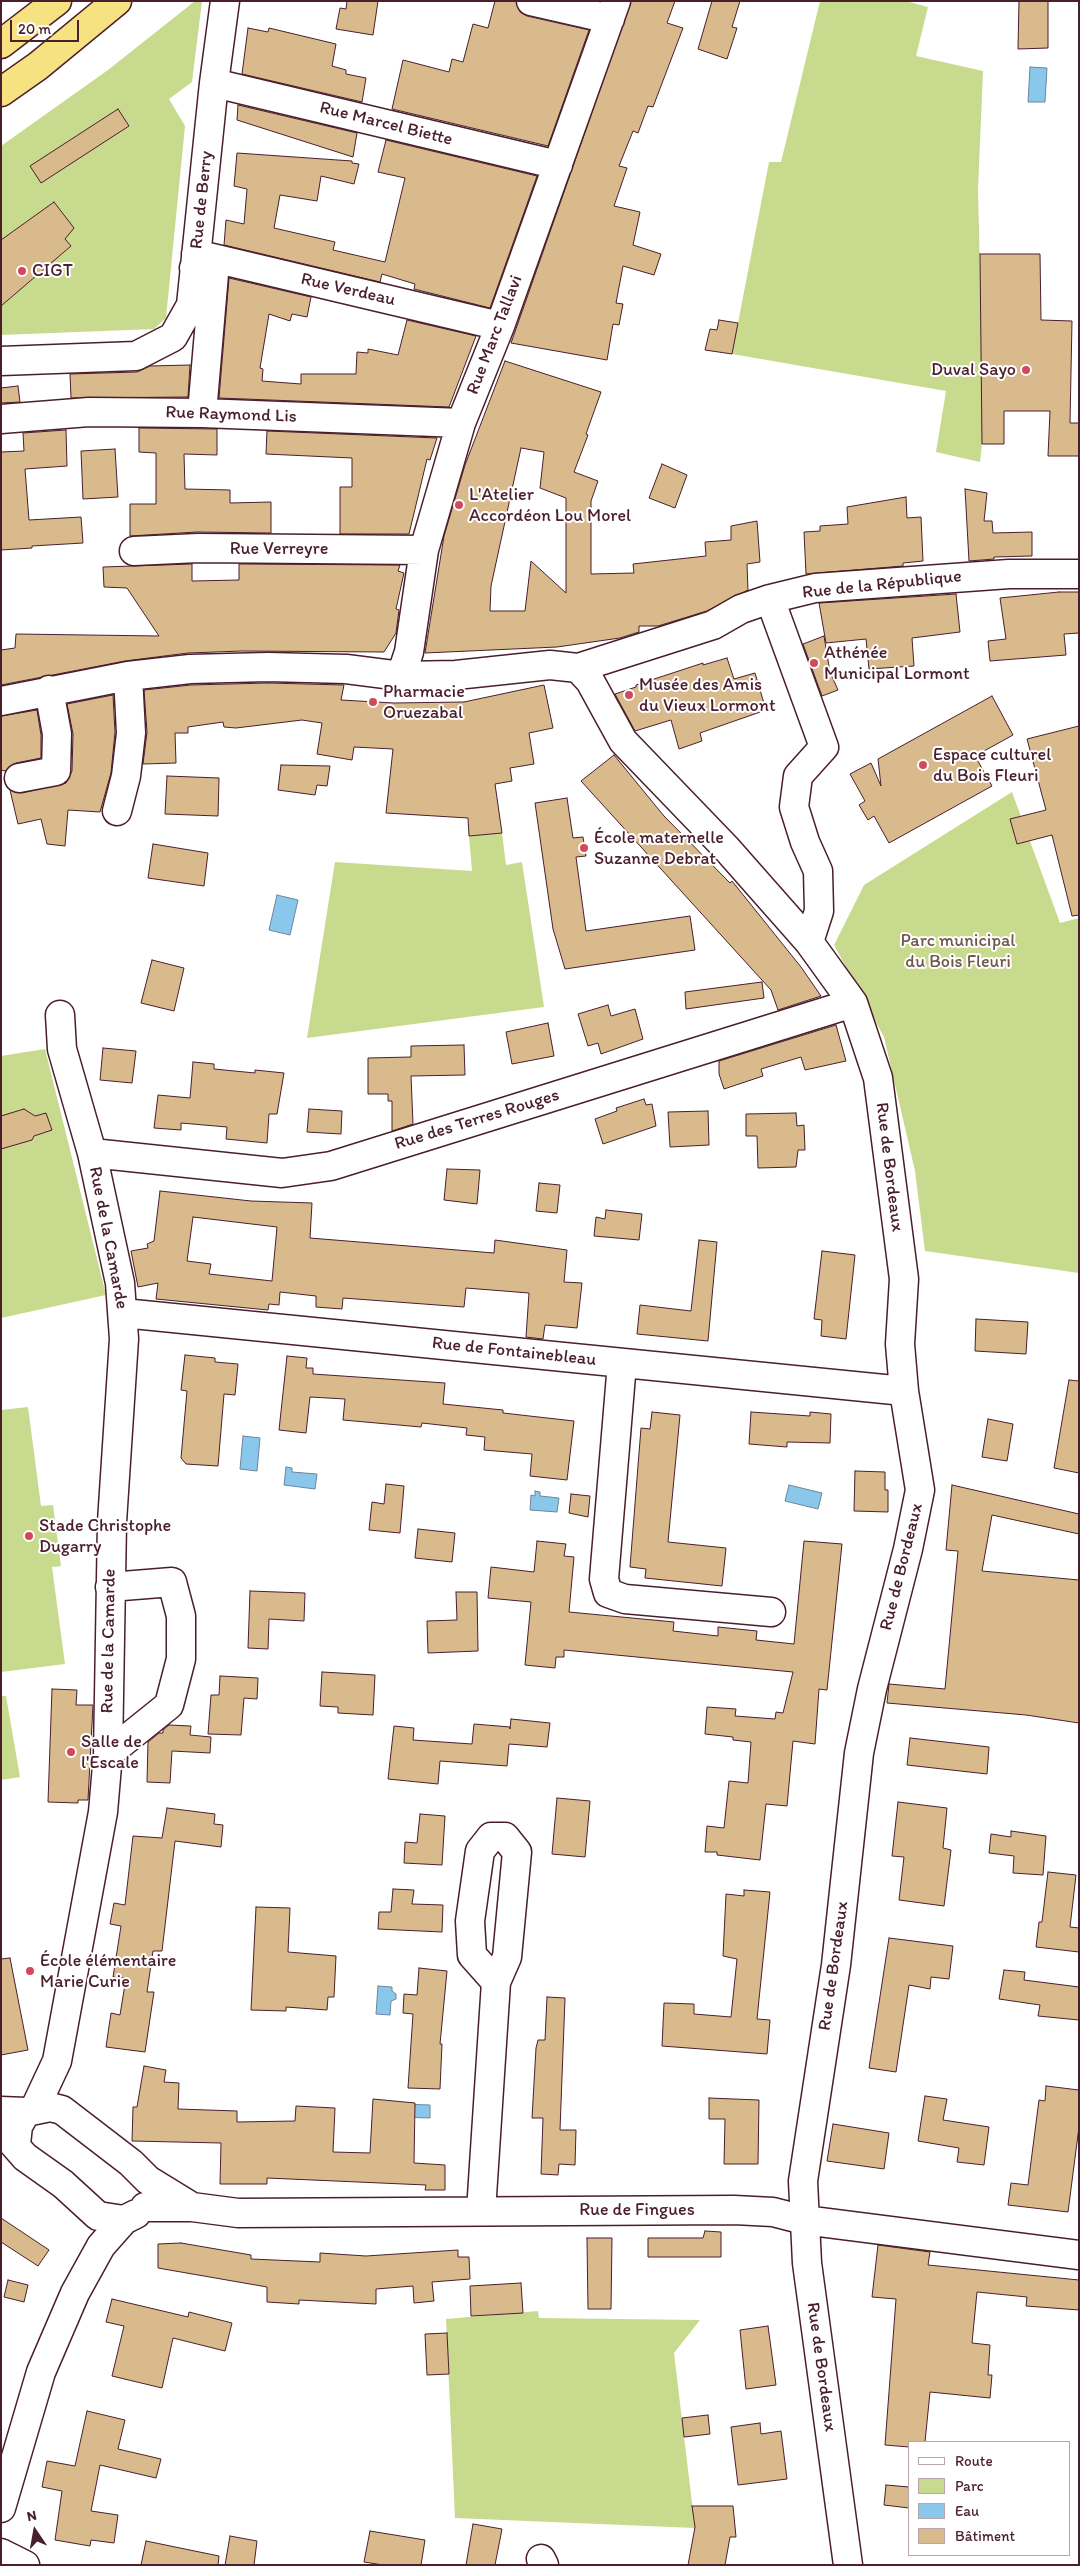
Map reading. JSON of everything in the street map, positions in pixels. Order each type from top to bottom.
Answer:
[{"type":"highway","points":[[1,44],[57,1]]},
{"type":"highway","points":[[1,92],[38,66],[117,1]]},
{"type":"street","name":"Rue de Berry","points":[[202,413],[214,274],[195,261],[214,82],[225,1]]},
{"type":"street","points":[[531,1],[613,10]]},
{"type":"street","name":"Rue Marc Tallavi","points":[[401,676],[409,652],[424,550],[461,423],[500,326],[613,10]]},
{"type":"street","name":"Rue Marcel Biette","points":[[214,82],[558,165]]},
{"type":"street","points":[[1,361],[136,356],[173,337],[191,305],[195,261]]},
{"type":"street","name":"Rue Verdeau","points":[[195,261],[500,326]]},
{"type":"street","name":"Rue Raymond Lis","points":[[1,419],[89,412],[202,413],[461,423]]},
{"type":"street","name":"Rue Verreyre","points":[[134,550],[198,548],[424,550]]},
{"type":"street","name":"Rue de la République","points":[[578,668],[713,625],[741,609],[770,599],[814,588],[1009,574],[1079,574]]},
{"type":"street","points":[[770,599],[824,747],[798,776],[794,807],[805,842],[818,871],[819,911],[809,942]]},
{"type":"street","points":[[1,701],[49,690],[128,676],[190,669],[268,667],[346,669],[401,676],[456,676],[550,664],[578,668]]},
{"type":"street","name":"Rue de Bordeaux","points":[[578,668],[590,681],[623,741],[726,849],[809,942],[853,1003],[878,1078],[904,1279],[900,1344],[904,1391],[920,1490],[908,1549],[872,1689],[859,1753],[836,1965],[802,2181],[807,2263],[848,2565]]},
{"type":"street","points":[[117,811],[126,776],[131,733],[128,676]]},
{"type":"street","points":[[20,778],[56,771],[57,734],[49,690]]},
{"type":"street","name":"Rue des Terres Rouges","points":[[92,1154],[282,1173],[331,1166],[853,1003]]},
{"type":"street","name":"Rue de la Camarde","points":[[60,1015],[62,1049],[92,1154],[120,1283],[124,1339],[110,1587],[108,1754],[102,1817],[57,2061],[62,2110]]},
{"type":"street","name":"Rue de Fontainebleau","points":[[123,1313],[904,1391]]},
{"type":"street","points":[[622,1363],[604,1579],[608,1593],[625,1599],[771,1612]]},
{"type":"street","points":[[108,1754],[169,1705],[181,1659],[181,1616],[172,1582],[110,1587]]},
{"type":"street","points":[[481,2211],[496,1982]]},
{"type":"street","name":"Rue de la Camarde","points":[[9,2138],[18,2126],[21,2111],[57,2061]]},
{"type":"street","points":[[21,2111],[50,2107],[62,2110]]},
{"type":"street","name":"Rue de Fingues","points":[[62,2110],[131,2163],[148,2180],[192,2206]]},
{"type":"street","points":[[9,2138],[25,2157],[63,2184],[98,2216],[101,2246]]},
{"type":"street","points":[[1,2508],[42,2372],[75,2292],[101,2246],[135,2214],[149,2194],[148,2180]]},
{"type":"street","name":"Rue de Fingues","points":[[98,2216],[135,2214],[192,2206],[238,2213],[734,2210],[773,2212],[804,2220],[1079,2255]]},
{"type":"street","points":[[1,2553],[25,2565]]},
{"type":"green space","points":[[195,1],[202,1],[192,82],[169,99],[185,126],[166,318],[154,329],[1,335],[1,146],[108,70]]},
{"type":"green space","points":[[820,1],[906,1],[928,7],[916,56],[983,71],[978,190],[982,352],[982,444],[980,462],[936,452],[946,391],[732,354],[769,162],[781,162]]},
{"type":"green space","name":"Parc municipal du Bois Fleuri","points":[[1012,792],[1060,923],[1079,918],[1079,1273],[925,1251],[915,1171],[884,1037],[834,945],[864,885]]},
{"type":"green space","points":[[502,833],[506,865],[522,862],[544,1007],[307,1038],[335,862],[472,871],[469,836]]},
{"type":"green space","points":[[45,1049],[106,1295],[1,1318],[1,1056]]},
{"type":"green space","name":"Stade Christophe Dugarry","points":[[28,1407],[41,1506],[53,1505],[61,1566],[52,1567],[65,1664],[1,1672],[1,1410]]},
{"type":"green space","points":[[1,1696],[6,1696],[20,1777],[1,1780]]},
{"type":"green space","points":[[538,2311],[539,2318],[700,2320],[674,2353],[695,2528],[455,2518],[446,2319]]},
{"type":"water","points":[[1030,67],[1047,68],[1045,102],[1028,102]]},
{"type":"water","points":[[277,895],[298,900],[290,935],[269,930]]},
{"type":"water","points":[[243,1436],[260,1438],[257,1471],[240,1469]]},
{"type":"water","points":[[286,1467],[292,1468],[292,1472],[317,1474],[315,1489],[284,1485]]},
{"type":"water","points":[[789,1485],[822,1493],[818,1509],[785,1501]]},
{"type":"water","points":[[535,1491],[540,1492],[540,1496],[559,1498],[557,1512],[530,1510],[531,1495],[535,1496]]},
{"type":"water","points":[[378,1986],[392,1987],[392,1991],[396,1994],[396,1999],[391,2001],[390,2015],[376,2014]]},
{"type":"water","points":[[401,2104],[430,2105],[430,2118],[401,2117]]},
{"type":"building","points":[[347,1],[378,1],[373,35],[336,29],[340,8],[346,9]]},
{"type":"building","points":[[495,1],[516,1],[520,12],[527,16],[589,30],[548,146],[392,109],[403,60],[449,72],[452,59],[463,62],[473,24],[488,28]]},
{"type":"building","points":[[631,1],[675,1],[667,23],[683,28],[653,107],[648,106],[638,133],[633,131],[619,166],[627,168],[614,206],[640,212],[633,245],[661,254],[654,275],[623,266],[616,303],[623,304],[619,325],[613,324],[607,360],[511,343]]},
{"type":"building","points":[[712,1],[740,1],[732,27],[737,28],[727,59],[698,49]]},
{"type":"building","points":[[1019,1],[1048,1],[1048,48],[1018,49]]},
{"type":"building","points":[[248,28],[268,32],[269,28],[336,44],[332,66],[346,70],[346,74],[366,78],[362,102],[242,74]]},
{"type":"building","points":[[238,105],[357,133],[353,157],[237,120]]},
{"type":"building","points":[[118,109],[129,126],[41,183],[30,166]]},
{"type":"building","points":[[386,140],[537,176],[490,308],[414,289],[415,284],[382,274],[380,282],[224,245],[226,220],[244,224],[247,189],[234,186],[237,153],[352,161],[352,163],[359,164],[354,184],[321,176],[317,201],[280,195],[274,228],[335,242],[333,250],[385,262],[405,178],[378,172]]},
{"type":"building","name":"CIGT","points":[[54,202],[74,228],[65,239],[71,246],[1,306],[1,240]]},
{"type":"building","name":"Duval Sayo","points":[[980,254],[1040,254],[1041,320],[1072,321],[1070,423],[1079,423],[1079,456],[1048,456],[1050,411],[1004,411],[1004,444],[982,444]]},
{"type":"building","points":[[229,278],[311,297],[307,317],[292,314],[290,321],[269,314],[260,368],[263,369],[262,381],[301,384],[301,374],[356,374],[357,352],[368,353],[368,349],[398,355],[407,320],[476,336],[449,407],[219,398]]},
{"type":"building","points":[[719,320],[738,323],[732,354],[705,350],[710,329],[717,330]]},
{"type":"building","points":[[505,361],[601,392],[574,472],[598,481],[591,501],[591,574],[634,573],[633,564],[706,556],[705,542],[731,540],[731,526],[757,521],[760,562],[747,564],[748,590],[707,611],[658,626],[639,626],[639,632],[620,638],[557,647],[425,653],[444,536],[465,465]],"holes":[[[521,448],[544,452],[540,488],[566,498],[566,593],[531,561],[525,611],[490,611],[491,586]]]},
{"type":"building","points":[[190,365],[188,397],[71,398],[70,374],[137,372],[150,366]]},
{"type":"building","points":[[18,386],[20,402],[1,403],[1,388]]},
{"type":"building","points":[[139,428],[217,429],[217,455],[184,454],[185,489],[230,490],[230,503],[271,502],[271,533],[197,532],[130,536],[130,504],[156,504],[156,453],[139,452]]},
{"type":"building","points":[[66,430],[67,466],[25,469],[29,520],[81,517],[83,543],[1,550],[1,452],[24,451],[23,433]]},
{"type":"building","points":[[267,431],[437,438],[430,460],[427,459],[409,534],[340,534],[340,487],[352,487],[352,458],[266,454]]},
{"type":"building","points":[[115,449],[118,497],[83,499],[81,451]]},
{"type":"building","points":[[662,464],[687,475],[675,508],[649,498]]},
{"type":"building","points":[[965,489],[987,493],[984,521],[992,521],[993,533],[1032,532],[1032,556],[994,557],[994,559],[969,561]]},
{"type":"building","points":[[906,497],[907,518],[921,517],[923,561],[903,563],[903,566],[806,574],[804,532],[820,531],[820,526],[848,524],[847,507]]},
{"type":"building","points":[[192,564],[192,581],[239,580],[239,564],[400,565],[398,571],[404,573],[396,609],[399,610],[396,633],[384,652],[242,651],[188,653],[125,661],[1,685],[1,650],[15,648],[16,634],[159,636],[127,588],[104,587],[103,567]]},
{"type":"building","points":[[1059,592],[1079,592],[1079,633],[1064,634],[1066,655],[990,661],[988,641],[1006,639],[1000,598]]},
{"type":"building","points":[[956,594],[960,632],[912,638],[914,666],[869,669],[866,639],[826,643],[819,603]]},
{"type":"building","points":[[824,636],[830,672],[838,690],[822,696],[803,644]]},
{"type":"building","points":[[727,658],[734,679],[755,673],[766,710],[700,733],[702,741],[679,749],[671,720],[635,731],[615,694],[636,687],[636,685],[703,663],[703,665]]},
{"type":"building","points":[[268,683],[344,685],[341,700],[394,703],[464,702],[544,685],[553,728],[529,733],[534,764],[510,768],[512,781],[495,784],[502,833],[469,836],[468,818],[386,813],[393,749],[354,747],[352,760],[317,754],[322,723],[302,720],[236,728],[224,727],[223,722],[188,727],[188,733],[175,733],[176,763],[143,764],[147,732],[144,690],[191,685]]},
{"type":"building","points":[[113,695],[115,732],[111,773],[100,812],[68,810],[65,846],[47,844],[41,819],[18,824],[10,790],[22,793],[66,783],[72,771],[73,734],[67,704]]},
{"type":"building","name":"Espace culturel du Bois Fleuri","points":[[992,696],[1013,735],[975,756],[992,786],[889,843],[874,816],[868,820],[859,805],[865,801],[850,774],[871,763],[881,786],[878,759]]},
{"type":"building","points":[[37,710],[41,735],[41,758],[16,763],[5,771],[1,770],[1,716]]},
{"type":"building","points":[[1079,726],[1079,915],[1072,916],[1052,835],[1017,844],[1010,819],[1046,810],[1027,739]]},
{"type":"building","points":[[614,755],[664,816],[730,883],[732,881],[801,967],[821,996],[778,1010],[771,990],[581,781]]},
{"type":"building","points":[[281,765],[330,766],[327,786],[317,785],[315,795],[278,790]]},
{"type":"building","points":[[167,776],[219,778],[218,816],[165,814]]},
{"type":"building","points":[[567,798],[573,838],[583,837],[586,856],[576,857],[586,931],[690,916],[695,950],[565,969],[553,929],[535,803]]},
{"type":"building","points":[[153,844],[208,853],[204,886],[148,878]]},
{"type":"building","points":[[152,960],[184,968],[174,1011],[141,1003]]},
{"type":"building","points":[[762,982],[764,998],[686,1009],[685,992]]},
{"type":"building","points":[[608,1005],[611,1016],[635,1009],[643,1039],[601,1054],[598,1043],[588,1046],[578,1014]]},
{"type":"building","points":[[548,1023],[554,1056],[512,1064],[506,1032]]},
{"type":"building","points":[[836,1025],[846,1061],[805,1070],[801,1057],[761,1069],[763,1076],[724,1089],[719,1074],[719,1061]]},
{"type":"building","points":[[464,1045],[465,1075],[411,1076],[413,1124],[392,1131],[392,1101],[388,1101],[388,1094],[368,1094],[368,1058],[411,1057],[411,1046]]},
{"type":"building","points":[[103,1048],[136,1051],[132,1083],[100,1080]]},
{"type":"building","points":[[193,1062],[214,1064],[214,1069],[255,1073],[255,1070],[284,1073],[277,1114],[269,1114],[267,1143],[226,1139],[227,1127],[181,1123],[181,1130],[154,1128],[158,1095],[190,1098]]},
{"type":"building","points":[[644,1099],[646,1105],[652,1104],[656,1126],[603,1144],[595,1119],[617,1111],[616,1108]]},
{"type":"building","points":[[24,1109],[35,1116],[46,1113],[52,1130],[34,1136],[32,1140],[1,1149],[1,1116]]},
{"type":"building","points":[[309,1109],[342,1111],[341,1134],[307,1132]]},
{"type":"building","points":[[708,1111],[709,1145],[670,1147],[668,1112]]},
{"type":"building","points":[[796,1113],[797,1126],[804,1125],[805,1150],[798,1150],[796,1167],[758,1168],[757,1136],[746,1136],[746,1114]]},
{"type":"building","points":[[447,1169],[480,1170],[477,1204],[444,1200]]},
{"type":"building","points":[[539,1183],[560,1185],[557,1213],[536,1211]]},
{"type":"building","points":[[160,1191],[251,1201],[312,1203],[310,1238],[494,1253],[495,1240],[567,1250],[564,1282],[582,1283],[577,1328],[545,1325],[543,1339],[526,1337],[529,1293],[466,1288],[464,1307],[343,1298],[342,1309],[316,1307],[316,1296],[280,1292],[279,1305],[269,1304],[268,1310],[156,1299],[158,1283],[138,1287],[131,1251],[148,1248],[147,1244],[154,1241]],"holes":[[[193,1217],[277,1227],[272,1281],[209,1274],[211,1264],[187,1261]]]},
{"type":"building","points":[[606,1210],[642,1214],[639,1240],[594,1236],[596,1217],[605,1219]]},
{"type":"building","points":[[699,1240],[717,1242],[708,1341],[637,1334],[640,1305],[691,1311]]},
{"type":"building","points":[[822,1251],[855,1255],[846,1339],[821,1336],[822,1320],[814,1319]]},
{"type":"building","points":[[976,1319],[1028,1322],[1026,1354],[975,1351]]},
{"type":"building","points":[[185,1355],[215,1358],[215,1362],[238,1364],[235,1395],[224,1394],[218,1466],[186,1464],[181,1458],[187,1391],[181,1390]]},
{"type":"building","points":[[287,1356],[307,1358],[306,1368],[313,1368],[313,1374],[445,1383],[443,1404],[503,1410],[503,1413],[574,1421],[567,1480],[530,1476],[532,1454],[484,1450],[485,1437],[466,1435],[467,1428],[422,1423],[421,1427],[343,1420],[345,1399],[310,1397],[306,1433],[279,1430]]},
{"type":"building","points":[[1069,1380],[1079,1381],[1079,1473],[1054,1468]]},
{"type":"building","points":[[652,1412],[680,1415],[668,1542],[726,1548],[722,1586],[645,1578],[646,1569],[630,1567],[641,1428],[650,1429]]},
{"type":"building","points":[[751,1412],[810,1416],[810,1412],[831,1414],[830,1443],[787,1442],[787,1447],[749,1444]]},
{"type":"building","points":[[988,1419],[1013,1424],[1007,1461],[982,1457]]},
{"type":"building","points":[[855,1471],[885,1472],[885,1490],[888,1490],[888,1512],[854,1511]]},
{"type":"building","points":[[386,1484],[404,1486],[400,1533],[369,1530],[372,1502],[384,1504]]},
{"type":"building","points":[[952,1485],[1079,1514],[1079,1534],[992,1515],[982,1571],[1079,1580],[1079,1723],[1026,1715],[887,1703],[889,1684],[945,1689],[958,1551],[946,1550]]},
{"type":"building","points":[[571,1494],[590,1496],[588,1517],[569,1513]]},
{"type":"building","points":[[418,1529],[455,1533],[452,1562],[415,1558]]},
{"type":"building","points":[[537,1541],[566,1544],[564,1556],[574,1557],[569,1612],[674,1622],[673,1631],[718,1636],[718,1627],[757,1631],[756,1640],[794,1644],[804,1541],[842,1544],[827,1690],[819,1689],[815,1744],[793,1741],[787,1806],[766,1804],[760,1860],[717,1855],[717,1852],[705,1852],[707,1826],[724,1828],[729,1781],[748,1783],[751,1742],[733,1740],[733,1737],[705,1734],[707,1707],[736,1709],[735,1716],[775,1719],[776,1712],[783,1713],[793,1672],[564,1650],[564,1657],[556,1657],[555,1668],[525,1665],[531,1602],[488,1598],[491,1567],[534,1572]]},
{"type":"building","points":[[250,1591],[305,1593],[304,1621],[269,1619],[268,1649],[248,1648]]},
{"type":"building","points":[[456,1592],[477,1592],[478,1651],[428,1653],[427,1621],[457,1620]]},
{"type":"building","points":[[322,1672],[375,1675],[373,1715],[338,1713],[338,1707],[320,1706]]},
{"type":"building","points":[[220,1676],[258,1678],[257,1699],[244,1698],[241,1735],[208,1734],[211,1695],[219,1695]]},
{"type":"building","name":"Salle de l'Escale","points":[[52,1689],[77,1690],[76,1705],[93,1705],[88,1800],[78,1800],[78,1803],[48,1802]]},
{"type":"building","points":[[511,1719],[550,1723],[547,1747],[509,1744],[507,1766],[440,1761],[438,1784],[388,1779],[394,1726],[414,1728],[413,1740],[472,1744],[474,1724],[510,1727],[510,1729]]},
{"type":"building","points":[[169,1725],[191,1726],[190,1735],[211,1737],[210,1753],[172,1751],[170,1783],[147,1782],[148,1742],[159,1733],[163,1733],[163,1730]]},
{"type":"building","points":[[910,1738],[989,1747],[987,1774],[907,1765]]},
{"type":"building","points":[[557,1798],[590,1801],[585,1857],[552,1854]]},
{"type":"building","points":[[898,1802],[947,1808],[943,1848],[951,1850],[944,1906],[899,1900],[904,1857],[892,1856]]},
{"type":"building","points":[[167,1808],[215,1814],[214,1824],[223,1825],[221,1847],[175,1841],[162,1951],[153,1951],[147,1992],[154,1992],[145,2052],[106,2047],[111,2013],[120,2015],[126,1978],[113,1977],[121,1926],[110,1924],[114,1903],[125,1905],[133,1836],[162,1838]]},
{"type":"building","points":[[420,1814],[445,1816],[442,1865],[404,1863],[405,1842],[417,1843]]},
{"type":"building","points":[[1011,1831],[1046,1836],[1043,1875],[1013,1873],[1014,1856],[989,1853],[991,1834],[1011,1837]]},
{"type":"building","points":[[1048,1872],[1076,1875],[1070,1927],[1079,1928],[1079,1952],[1036,1947],[1039,1922],[1042,1922]]},
{"type":"building","points":[[393,1889],[414,1890],[412,1904],[443,1905],[442,1932],[378,1929],[379,1912],[391,1912]]},
{"type":"building","points":[[744,1890],[770,1892],[757,2019],[770,2020],[767,2054],[662,2046],[664,2003],[694,2004],[694,2014],[731,2017],[737,1959],[723,1956],[726,1894],[744,1896]]},
{"type":"building","points":[[256,1907],[290,1908],[288,1952],[336,1956],[334,1997],[328,1997],[327,2010],[286,2007],[286,2011],[251,2010]]},
{"type":"building","points":[[889,1938],[953,1946],[949,1979],[931,1977],[930,1989],[909,1985],[896,2072],[869,2068]]},
{"type":"building","points":[[10,1958],[28,2050],[1,2055],[1,1959]]},
{"type":"building","points":[[419,1968],[447,1971],[440,2044],[442,2044],[440,2089],[408,2088],[413,2014],[403,2013],[404,1994],[417,1995]]},
{"type":"building","points":[[1004,1970],[1025,1972],[1024,1980],[1079,1987],[1079,2020],[1038,2016],[1040,2005],[999,1999]]},
{"type":"building","points":[[547,1997],[565,1998],[560,2130],[576,2130],[575,2165],[559,2164],[558,2175],[541,2174],[543,2118],[532,2118],[536,2048],[538,2040],[545,2040]]},
{"type":"building","points":[[144,2066],[166,2070],[164,2082],[179,2083],[178,2109],[237,2111],[237,2122],[295,2121],[296,2106],[335,2108],[333,2152],[370,2153],[373,2099],[415,2103],[414,2163],[445,2165],[445,2190],[425,2190],[426,2185],[267,2178],[267,2184],[220,2184],[221,2143],[132,2141],[133,2107],[137,2107]]},
{"type":"building","points":[[1046,2086],[1079,2090],[1079,2127],[1068,2212],[1008,2205],[1011,2183],[1028,2185],[1039,2100],[1045,2101]]},
{"type":"building","points":[[925,2096],[947,2099],[943,2120],[989,2127],[984,2165],[957,2162],[959,2148],[918,2141]]},
{"type":"building","points":[[709,2098],[759,2100],[758,2164],[724,2164],[725,2119],[709,2119]]},
{"type":"building","points":[[833,2124],[889,2133],[884,2169],[827,2161]]},
{"type":"building","points":[[1,2218],[49,2250],[38,2266],[1,2242]]},
{"type":"building","points":[[705,2231],[721,2232],[721,2257],[648,2257],[648,2238],[703,2238]]},
{"type":"building","points":[[587,2238],[612,2238],[611,2309],[588,2309]]},
{"type":"building","points":[[181,2243],[251,2255],[251,2259],[320,2262],[320,2253],[366,2256],[458,2250],[458,2257],[469,2257],[470,2279],[432,2282],[434,2301],[414,2303],[413,2286],[376,2289],[376,2304],[299,2300],[299,2304],[267,2302],[267,2287],[158,2268],[158,2244]]},
{"type":"building","points":[[878,2245],[930,2252],[928,2265],[1079,2280],[1079,2310],[1026,2306],[1027,2297],[977,2292],[972,2343],[990,2345],[988,2375],[992,2375],[990,2398],[930,2392],[925,2441],[908,2441],[908,2447],[885,2445],[896,2299],[872,2297]]},
{"type":"building","points":[[8,2280],[28,2285],[24,2302],[4,2297]]},
{"type":"building","points":[[521,2283],[523,2313],[471,2316],[470,2286]]},
{"type":"building","points":[[112,2299],[188,2317],[189,2312],[232,2323],[225,2351],[173,2338],[162,2388],[112,2376],[124,2326],[106,2322]]},
{"type":"building","points":[[768,2326],[776,2385],[746,2389],[740,2330]]},
{"type":"building","points":[[447,2333],[449,2374],[427,2375],[425,2334]]},
{"type":"building","points":[[87,2411],[125,2420],[118,2449],[161,2459],[156,2478],[100,2465],[91,2511],[118,2515],[114,2543],[91,2540],[90,2546],[55,2540],[62,2491],[42,2487],[47,2461],[75,2466]]},
{"type":"building","points":[[708,2415],[710,2434],[684,2437],[682,2418]]},
{"type":"building","points":[[760,2423],[761,2434],[781,2431],[787,2479],[738,2485],[731,2427]]},
{"type":"building","points":[[886,2485],[908,2487],[908,2508],[884,2505]]},
{"type":"building","points":[[692,2506],[733,2506],[736,2537],[730,2537],[725,2565],[688,2565],[695,2527]]},
{"type":"building","points":[[473,2524],[502,2529],[495,2565],[466,2565]]},
{"type":"building","points":[[370,2531],[425,2540],[421,2565],[383,2565],[364,2562]]},
{"type":"building","points":[[230,2536],[257,2541],[254,2565],[225,2565]]},
{"type":"building","points":[[146,2541],[219,2556],[218,2565],[141,2565]]},
{"type":"place","name":"CIGT","points":[[22,271]]},
{"type":"place","name":"Duval Sayo","points":[[1026,370]]},
{"type":"place","name":"L'Atelier Accordéon Lou Morel","points":[[459,505]]},
{"type":"place","name":"Athénée Municipal Lormont","points":[[814,663]]},
{"type":"place","name":"Musée des Amis du Vieux Lormont","points":[[629,695]]},
{"type":"place","name":"Pharmacie Oruezabal","points":[[373,702]]},
{"type":"place","name":"Espace culturel du Bois Fleuri","points":[[923,765]]},
{"type":"place","name":"École maternelle Suzanne Debrat","points":[[584,848]]},
{"type":"place","name":"Stade Christophe Dugarry","points":[[29,1536]]},
{"type":"place","name":"Salle de l'Escale","points":[[71,1752]]},
{"type":"place","name":"École élémentaire Marie Curie","points":[[30,1971]]}]
